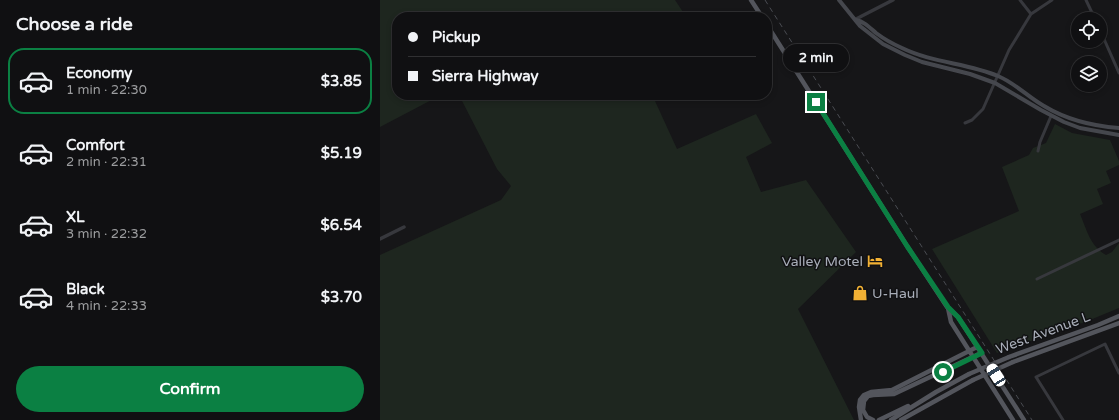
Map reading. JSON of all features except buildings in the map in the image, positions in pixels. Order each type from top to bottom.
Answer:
[{"type":"main road","points":[[751,0],[759,12]]},
{"type":"main road","points":[[839,0],[856,19],[860,26],[877,40],[905,55],[922,62],[970,74],[995,83],[1051,116],[1080,128],[1119,135]]},
{"type":"main road","points":[[856,19],[864,22],[889,41],[907,50],[932,59],[970,67],[998,76],[1008,81],[1044,106],[1058,113],[1084,123],[1119,128]]},
{"type":"main road","points":[[772,33],[907,246],[948,307],[958,317],[1024,420]]},
{"type":"main road","points":[[948,307],[951,322],[1013,420]]},
{"type":"main road","name":"West Avenue L","points":[[891,420],[928,397],[970,374],[1009,357],[1119,316]]},
{"type":"main road","name":"West Avenue L","points":[[901,420],[973,380],[1012,362],[1119,323]]},
{"type":"main road","points":[[861,420],[859,406],[860,400],[864,395],[871,392],[892,390],[977,347]]},
{"type":"main road","points":[[873,420],[867,417],[863,410],[864,401],[868,396],[894,394],[982,353]]},
{"type":"main road","points":[[879,420],[928,397]]},
{"type":"main road","points":[[906,420],[938,399]]},
{"type":"street","points":[[856,19],[894,0]]},
{"type":"street","points":[[1020,0],[1031,14]]},
{"type":"street","points":[[965,123],[972,120],[983,110],[1009,50],[1031,14],[1052,0]]},
{"type":"street","points":[[1086,0],[1092,12]]},
{"type":"street","points":[[1107,46],[1119,73]]},
{"type":"street","points":[[1038,151],[1040,142],[1051,116]]},
{"type":"street","points":[[380,239],[404,227]]},
{"type":"street","points":[[1037,279],[1119,240]]},
{"type":"street","points":[[1063,420],[1036,377],[1105,344],[1119,373]]},
{"type":"shaded area","points":[[380,0],[675,0],[683,12],[392,12],[392,100],[431,100],[380,127]]},
{"type":"shaded area","points":[[462,100],[657,100],[655,101],[677,149],[756,114],[772,143],[746,157],[761,192],[806,180],[856,252],[798,309],[854,420],[380,420],[380,255],[501,200],[511,186],[497,169]]},
{"type":"shaded area","points":[[1055,124],[1072,133],[1110,140],[1119,161],[1119,165],[1106,171],[1111,183],[1097,189],[1103,204],[1080,214],[1096,247],[1106,255],[1112,252],[1119,243],[1119,308],[1085,322],[997,353],[932,249],[1019,211],[1002,167],[1029,155],[1033,148],[1046,143]]},
{"type":"railway","points":[[765,0],[1032,420]]},
{"type":"place","name":"Valley Motel","points":[[875,261]]},
{"type":"place","name":"U-Haul","points":[[860,293]]},
{"type":"route","points":[[816,102],[907,246],[948,307],[958,317],[982,353],[943,372]]}]
